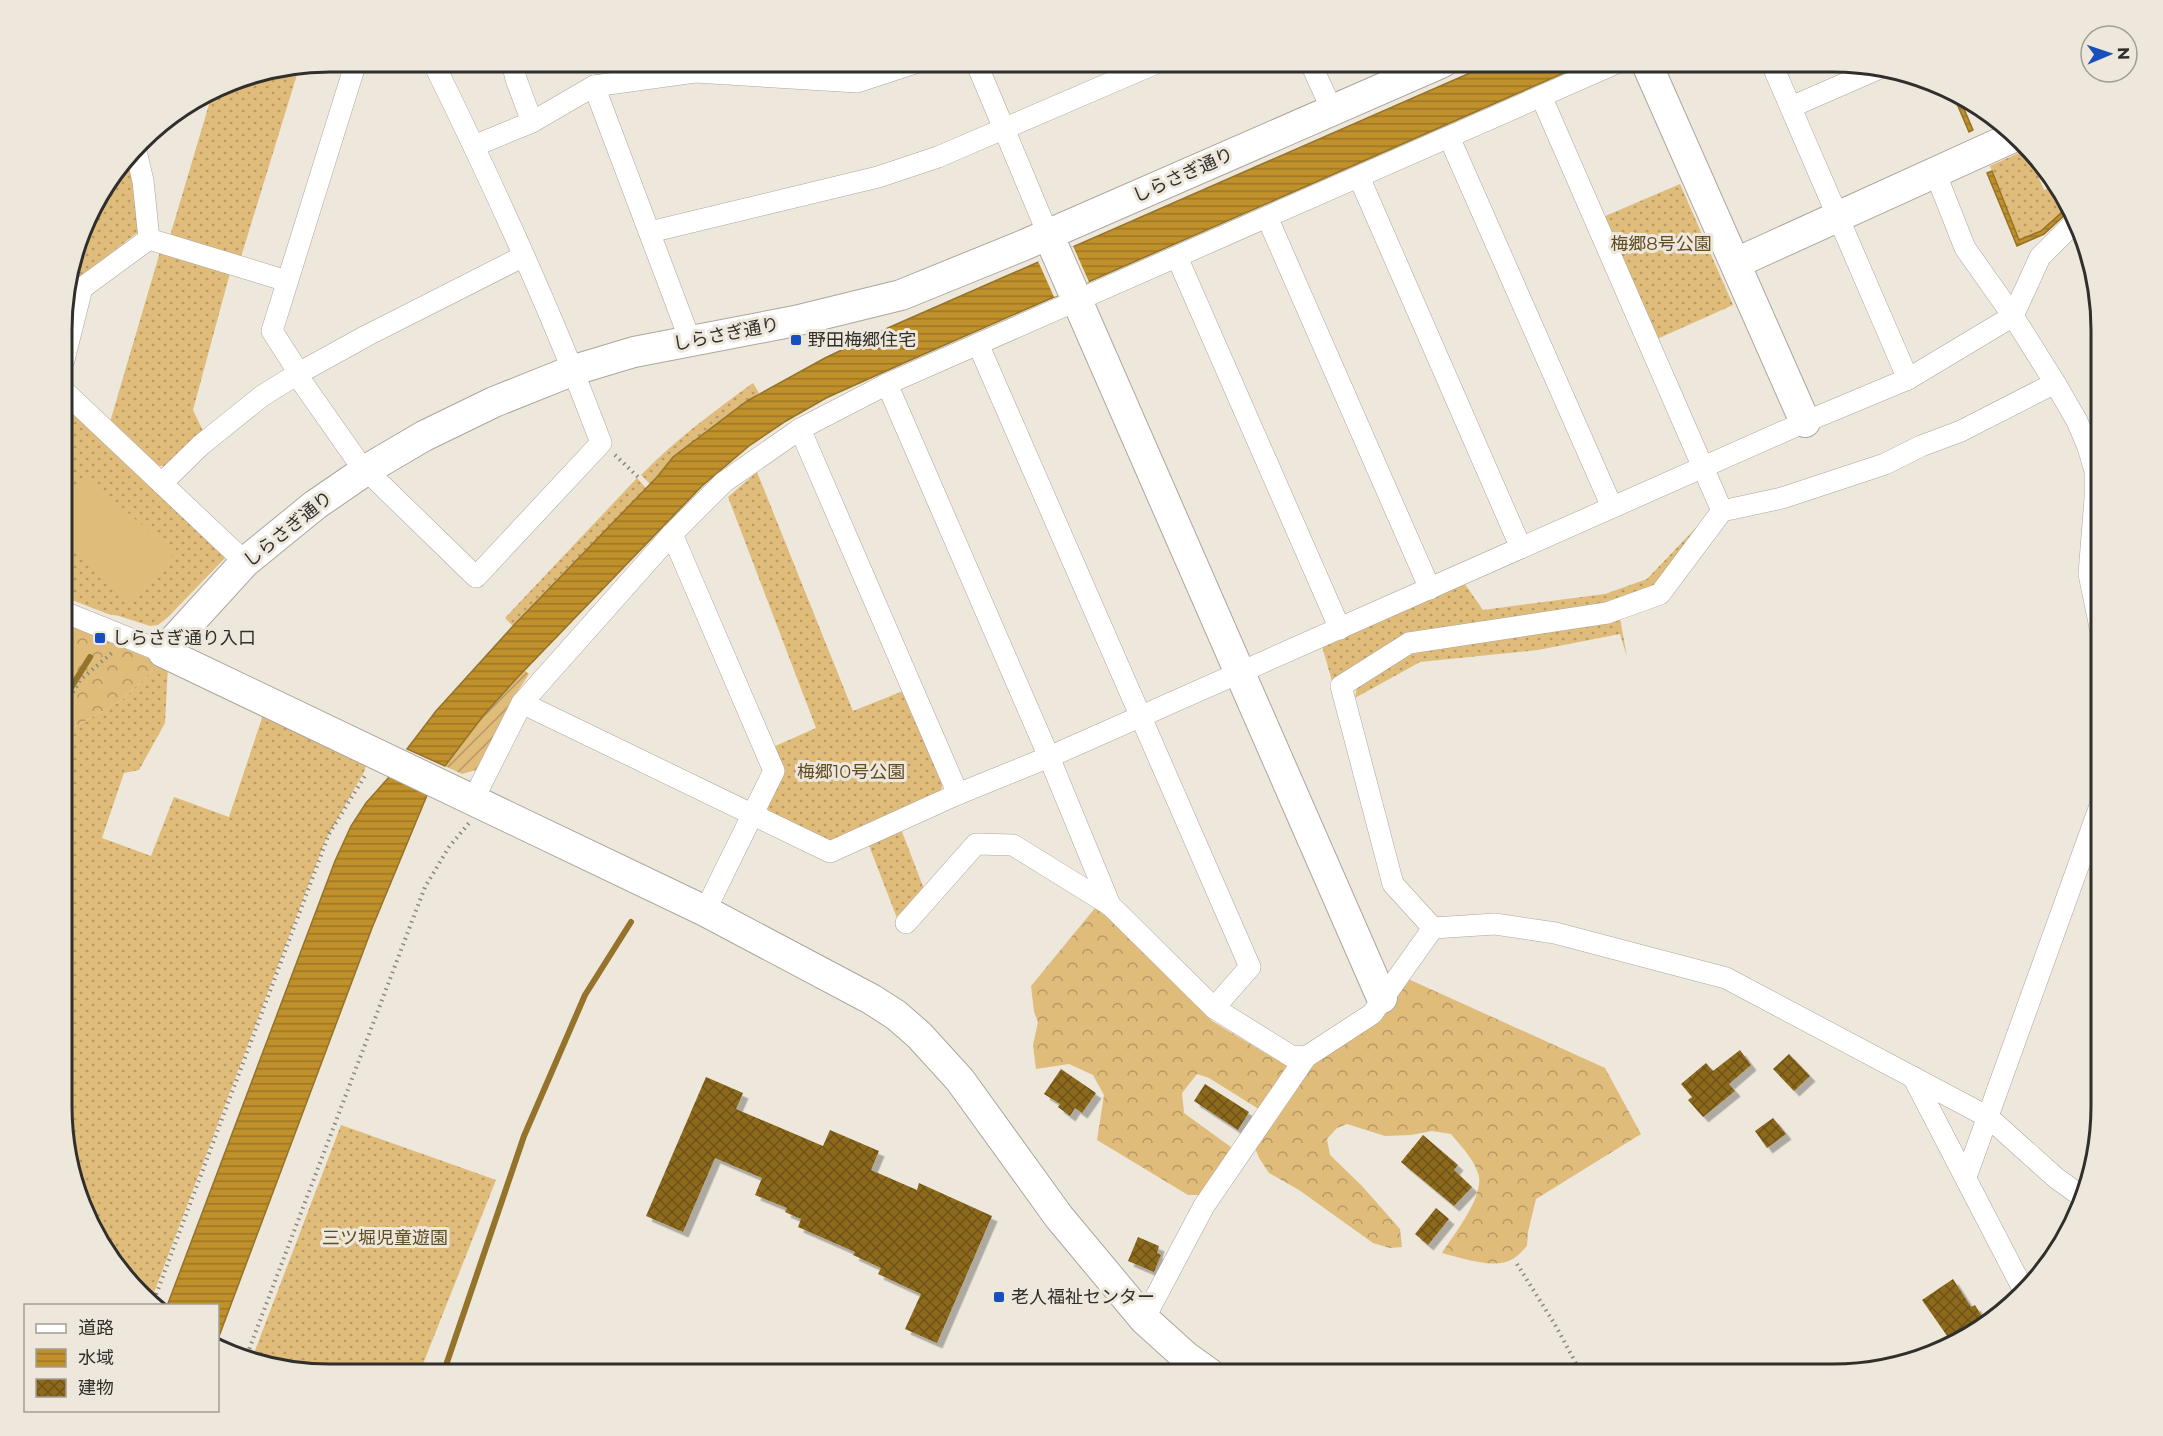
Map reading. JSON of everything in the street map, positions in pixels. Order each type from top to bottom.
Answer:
[{"type":"street","points":[[353,72],[272,332],[361,465],[476,577],[601,443],[574,370],[524,256],[438,72]]},
{"type":"street","points":[[514,72],[532,122]]},
{"type":"street","points":[[474,146],[532,122],[594,86],[694,72],[857,82],[888,72]]},
{"type":"street","points":[[980,72],[1052,244],[1382,998]]},
{"type":"street","points":[[651,232],[878,177],[938,157],[1135,72]]},
{"type":"street","points":[[1315,72],[1332,110]]},
{"type":"street","name":"しらさぎ通り","points":[[163,652],[245,562],[361,465],[494,402],[574,370],[634,352],[795,321],[901,295],[1052,244],[1332,110],[1420,72]]},
{"type":"street","points":[[478,803],[522,703],[672,534],[724,482],[800,429],[887,384],[978,344],[1074,294],[1177,257],[1596,72]]},
{"type":"street","points":[[1650,72],[1805,422]]},
{"type":"street","points":[[1775,72],[1908,379]]},
{"type":"street","points":[[1791,107],[1866,74]]},
{"type":"street","points":[[594,86],[690,340]]},
{"type":"street","points":[[1541,96],[1722,510]]},
{"type":"street","points":[[1449,137],[1612,507]]},
{"type":"street","points":[[1736,262],[2007,140]]},
{"type":"street","points":[[138,158],[143,181],[149,239]]},
{"type":"street","points":[[1935,172],[1965,248],[2013,316],[2055,383],[2077,421],[2091,457]]},
{"type":"street","points":[[1359,177],[1521,548]]},
{"type":"street","points":[[1267,217],[1430,589]]},
{"type":"street","points":[[522,703],[831,852],[958,794],[1049,757],[1341,629],[1805,422],[1908,379],[2013,316],[2040,257],[2069,228]]},
{"type":"street","points":[[149,239],[287,280]]},
{"type":"street","points":[[72,327],[82,288],[149,239]]},
{"type":"street","points":[[162,483],[201,446],[262,396],[366,336],[524,256]]},
{"type":"street","points":[[1177,257],[1341,629]]},
{"type":"street","points":[[978,344],[1250,967],[1214,1008]]},
{"type":"street","points":[[1433,928],[1394,884],[1341,686],[1409,643],[1607,612],[1660,594],[1722,510],[1782,498],[1885,464],[1961,431],[2055,383]]},
{"type":"street","points":[[887,384],[1049,757],[1110,905]]},
{"type":"street","points":[[72,399],[245,562]]},
{"type":"street","points":[[800,429],[958,794]]},
{"type":"street","points":[[672,534],[774,771],[705,911]]},
{"type":"street","points":[[2091,551],[2089,574],[2091,584]]},
{"type":"street","points":[[72,615],[163,652],[705,911],[871,999],[896,1015],[919,1035],[960,1080],[1059,1217],[1144,1319],[1196,1364]]},
{"type":"street","points":[[1966,1177],[2091,831]]},
{"type":"street","points":[[906,923],[976,844],[1013,845],[1110,905],[1214,1008],[1291,1056],[1306,1057]]},
{"type":"street","points":[[1433,928],[1496,924],[1554,933],[1726,978],[1988,1117],[2056,1178],[2076,1192]]},
{"type":"street","points":[[1144,1319],[1204,1206],[1306,1057],[1372,1014],[1433,928]]},
{"type":"street","points":[[1913,1077],[2020,1283]]},
{"type":"path","points":[[601,443],[639,477]]},
{"type":"path","points":[[72,694],[80,680],[130,639]]},
{"type":"path","points":[[156,1296],[329,834],[383,758]]},
{"type":"path","points":[[249,1350],[425,887],[478,803]]},
{"type":"path","points":[[1517,1264],[1577,1364]]},
{"type":"green space","points":[[297,74],[241,257],[170,236],[210,102],[247,86]]},
{"type":"green space","points":[[2020,153],[2036,170],[2044,190],[2048,189],[2062,212],[2041,231],[2019,240],[1990,166]]},
{"type":"green space","points":[[130,167],[134,181],[138,232],[77,280],[86,247],[99,216]]},
{"type":"green space","name":"梅郷8号公園","points":[[1680,184],[1733,305],[1657,339],[1603,217]]},
{"type":"green space","points":[[160,252],[230,273],[193,410],[204,433],[167,466],[158,466],[110,422]]},
{"type":"green space","points":[[753,383],[759,393],[673,457],[650,484],[641,475],[681,438]]},
{"type":"green space","points":[[72,411],[225,554],[225,558],[158,625],[150,626],[108,614],[72,600]]},
{"type":"green space","name":"梅郷10号公園","points":[[757,472],[853,711],[903,691],[943,784],[940,793],[830,841],[769,812],[766,803],[773,747],[816,728],[728,497]]},
{"type":"green space","points":[[86,476],[174,553],[130,602],[72,550],[72,492]]},
{"type":"green space","points":[[637,478],[646,488],[513,626],[505,618]]},
{"type":"green space","points":[[1709,514],[1654,587],[1608,603],[1404,635],[1332,681],[1322,646],[1464,583],[1483,610],[1605,594],[1647,579]]},
{"type":"green space","points":[[1620,618],[1627,657],[1620,634],[1538,650],[1420,662],[1355,698],[1357,686],[1411,653]]},
{"type":"green space","points":[[72,626],[160,663],[122,700],[73,728]]},
{"type":"green space","points":[[160,663],[168,666],[165,723],[139,770],[124,773],[102,838],[151,856],[174,797],[229,817],[264,712],[366,763],[365,770],[325,841],[154,1294],[125,1263],[107,1235],[92,1204],[77,1156],[72,1106],[72,729],[122,700]]},
{"type":"green space","points":[[524,670],[529,674],[510,703],[476,770],[462,774],[445,766],[483,716]]},
{"type":"green space","points":[[901,829],[924,889],[897,918],[868,843]]},
{"type":"green space","points":[[1095,908],[1114,922],[1212,1021],[1293,1067],[1262,1111],[1209,1078],[1197,1074],[1182,1093],[1184,1113],[1235,1150],[1208,1190],[1199,1195],[1188,1195],[1097,1140],[1104,1095],[1093,1075],[1069,1064],[1036,1069],[1033,1045],[1038,1022],[1034,1012],[1031,986]]},
{"type":"green space","points":[[1406,978],[1605,1068],[1641,1134],[1536,1199],[1527,1246],[1515,1258],[1506,1262],[1478,1262],[1442,1253],[1468,1214],[1479,1182],[1473,1162],[1451,1134],[1432,1131],[1385,1136],[1347,1124],[1337,1128],[1327,1139],[1330,1155],[1362,1186],[1400,1229],[1402,1247],[1390,1248],[1373,1243],[1299,1190],[1269,1173],[1254,1145],[1306,1067]]},
{"type":"green space","name":"三ツ堀児童遊園","points":[[341,1125],[496,1180],[423,1364],[297,1362],[254,1352]]},
{"type":"water","points":[[1472,72],[1566,72],[906,362],[826,398],[786,421],[749,446],[702,486],[517,678],[483,716],[445,766],[407,749],[436,711],[513,626],[657,477],[673,457],[747,401],[825,358],[890,327]]},
{"type":"water","points":[[1957,104],[1964,108],[1973,130],[1969,132]]},
{"type":"water","points":[[1992,171],[2019,240],[2041,231],[2062,212],[2064,216],[2044,234],[2017,246],[1987,173]]},
{"type":"water","points":[[390,776],[428,793],[372,928],[219,1336],[219,1304],[168,1304],[335,861],[351,826],[366,803]]},
{"type":"pier","points":[[1073,246],[1089,282],[1054,297],[1038,261]]},
{"type":"building","points":[[1740,1050],[1751,1065],[1729,1084],[1735,1091],[1703,1117],[1688,1100],[1692,1097],[1681,1084],[1706,1063],[1713,1071]]},
{"type":"building","points":[[1789,1054],[1810,1076],[1794,1091],[1773,1069]]},
{"type":"building","points":[[1061,1069],[1096,1093],[1082,1113],[1075,1108],[1070,1116],[1058,1107],[1060,1104],[1044,1094]]},
{"type":"building","points":[[706,1077],[743,1093],[736,1109],[823,1146],[830,1130],[879,1151],[871,1170],[917,1190],[919,1183],[992,1216],[937,1343],[905,1329],[921,1294],[878,1274],[881,1268],[853,1255],[855,1252],[798,1227],[801,1219],[785,1212],[787,1208],[755,1195],[762,1178],[715,1158],[683,1232],[646,1216]]},
{"type":"building","points":[[1205,1084],[1249,1112],[1238,1130],[1194,1101]]},
{"type":"building","points":[[1773,1118],[1786,1134],[1767,1148],[1755,1131]]},
{"type":"building","points":[[1423,1135],[1458,1165],[1454,1170],[1472,1187],[1454,1206],[1401,1162]]},
{"type":"building","points":[[1436,1208],[1449,1219],[1428,1245],[1415,1234]]},
{"type":"building","points":[[1138,1237],[1159,1246],[1157,1253],[1161,1255],[1154,1272],[1128,1261]]},
{"type":"building","points":[[1953,1279],[1971,1307],[1975,1305],[1982,1316],[1948,1337],[1922,1300]]},
{"type":"waterway","points":[[72,686],[90,657]]},
{"type":"waterway","points":[[446,1364],[524,1136],[585,995],[631,922]]},
{"type":"place","name":"野田梅郷住宅","points":[[796,340]]},
{"type":"place","name":"しらさぎ通り入口","points":[[100,638]]},
{"type":"place","name":"老人福祉センター","points":[[999,1297]]}]
